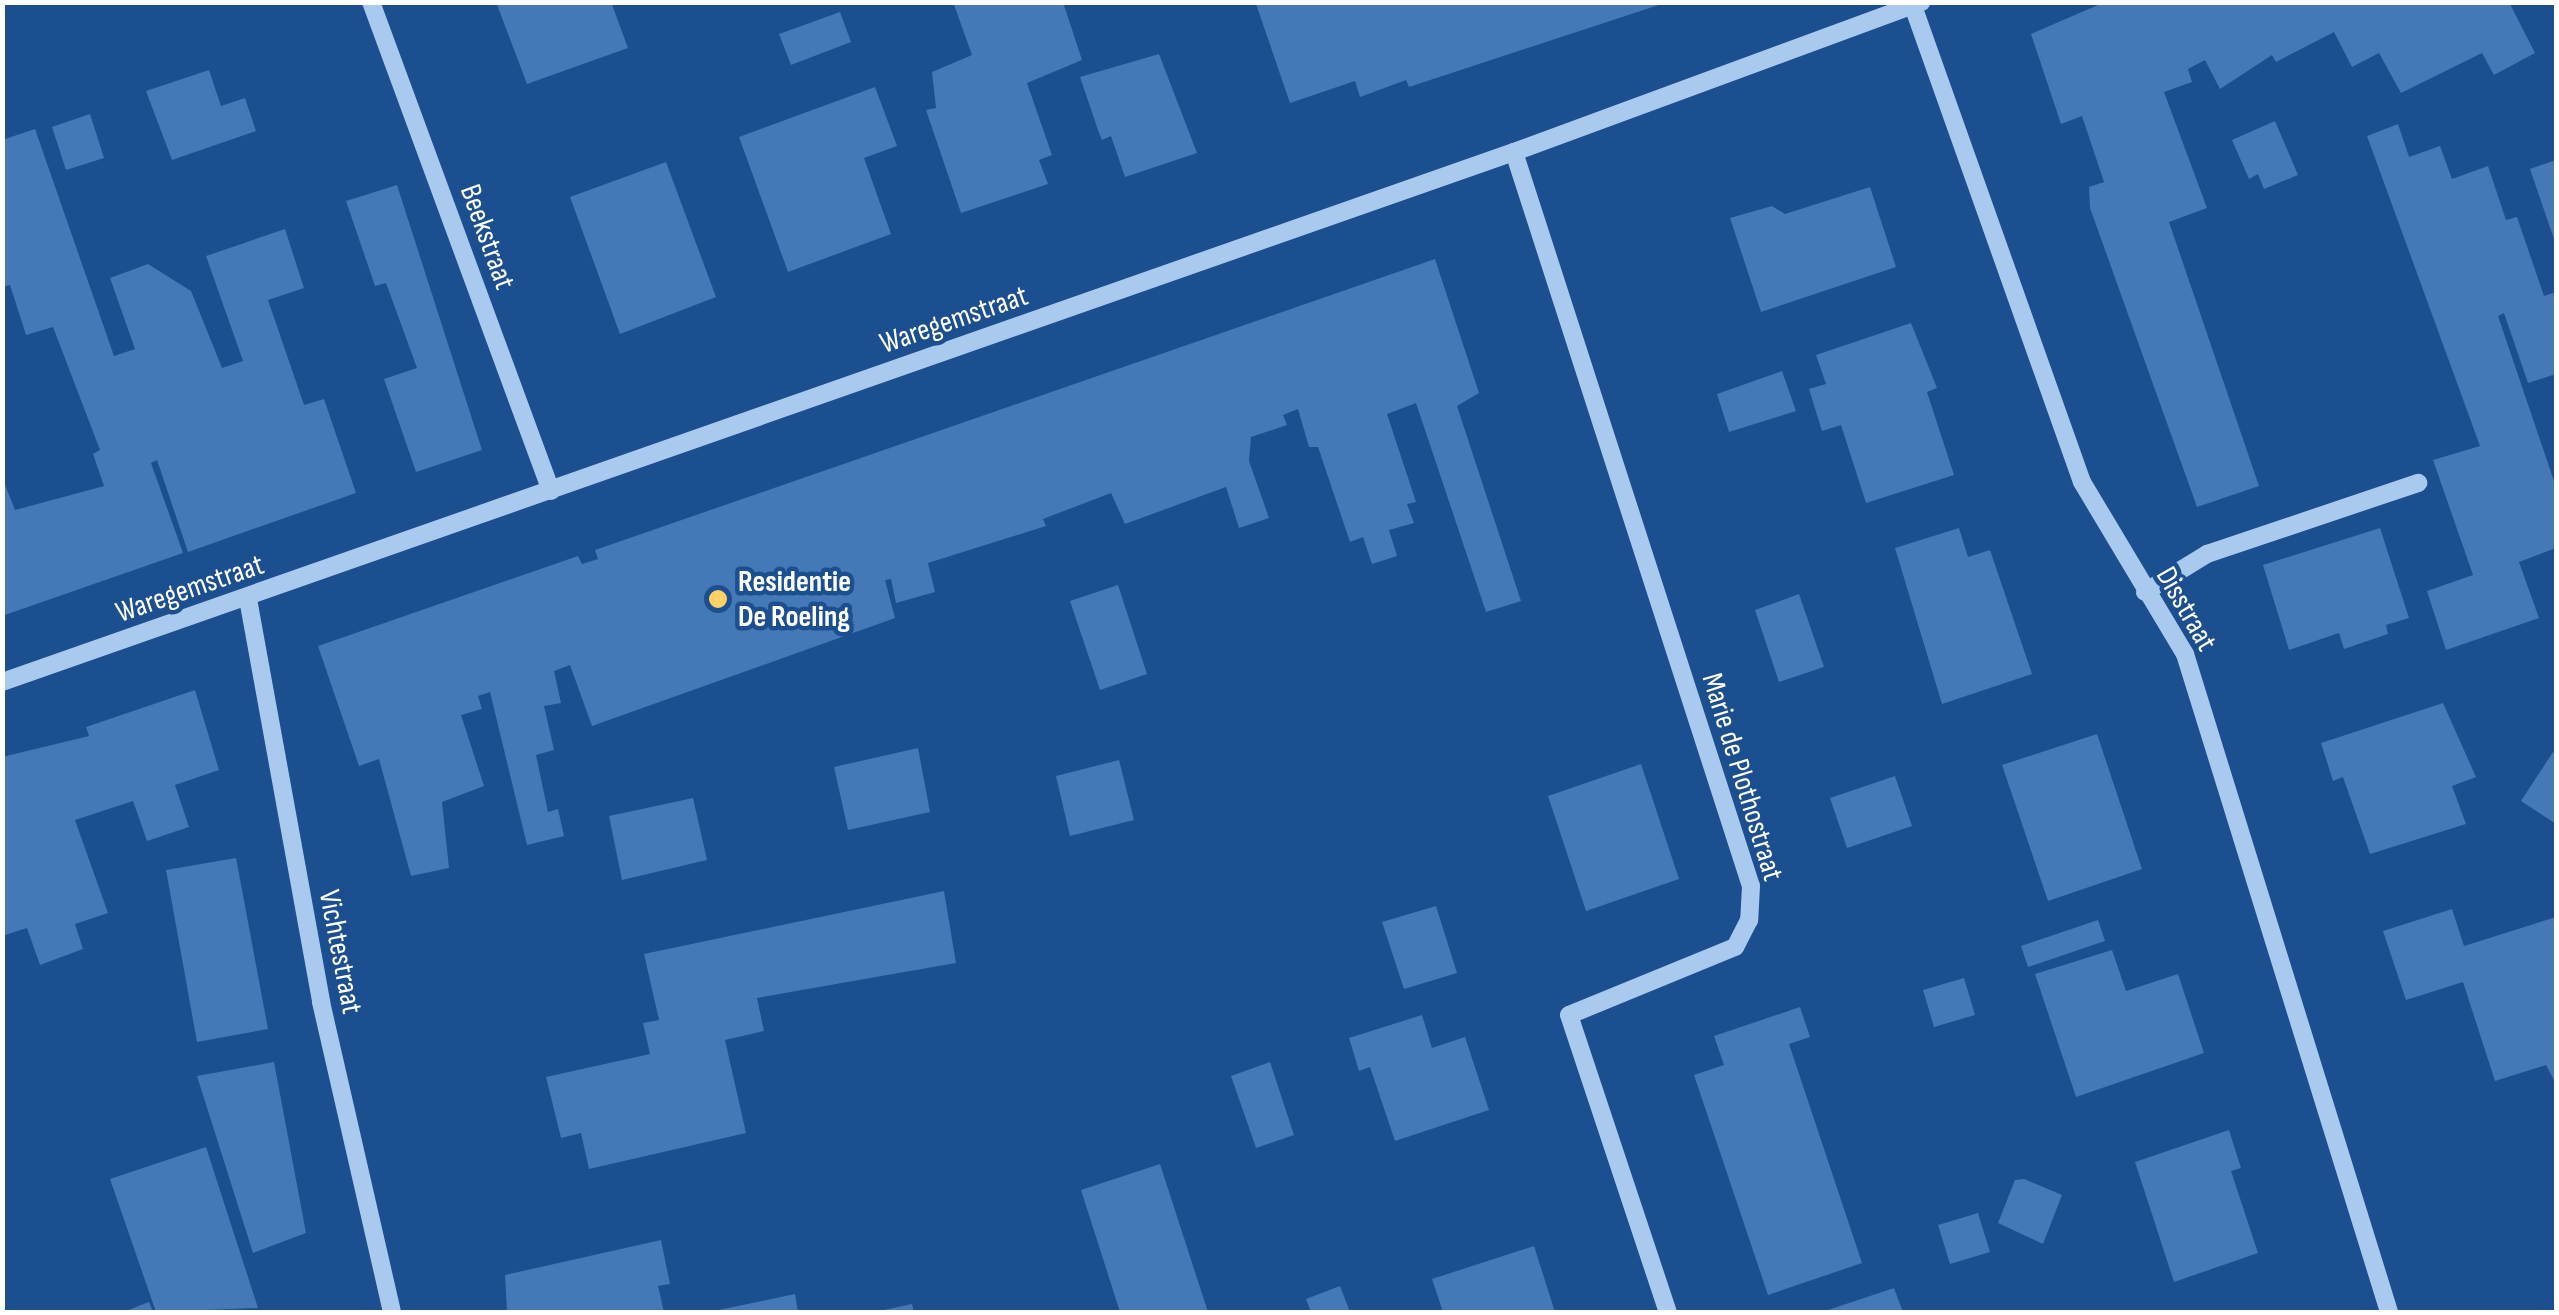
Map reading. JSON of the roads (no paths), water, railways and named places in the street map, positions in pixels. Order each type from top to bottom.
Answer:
[{"type":"street","name":"Beekstraat","points":[[371,2],[551,491]]},
{"type":"street","name":"Waregemstraat","points":[[2,682],[1514,152],[1917,4]]},
{"type":"street","name":"Disstraat","points":[[1917,4],[2082,482],[2185,654],[2390,1312]]},
{"type":"street","name":"Marie de Plothostraat","points":[[1514,152],[1752,886],[1749,920],[1735,948],[1569,1015],[1668,1312]]},
{"type":"street","points":[[2145,592],[2207,554],[2418,484]]},
{"type":"street","name":"Vichtestraat","points":[[248,598],[321,1002],[392,1312]]},
{"type":"place","name":"Residentie De Roeling","points":[[718,599]]}]
